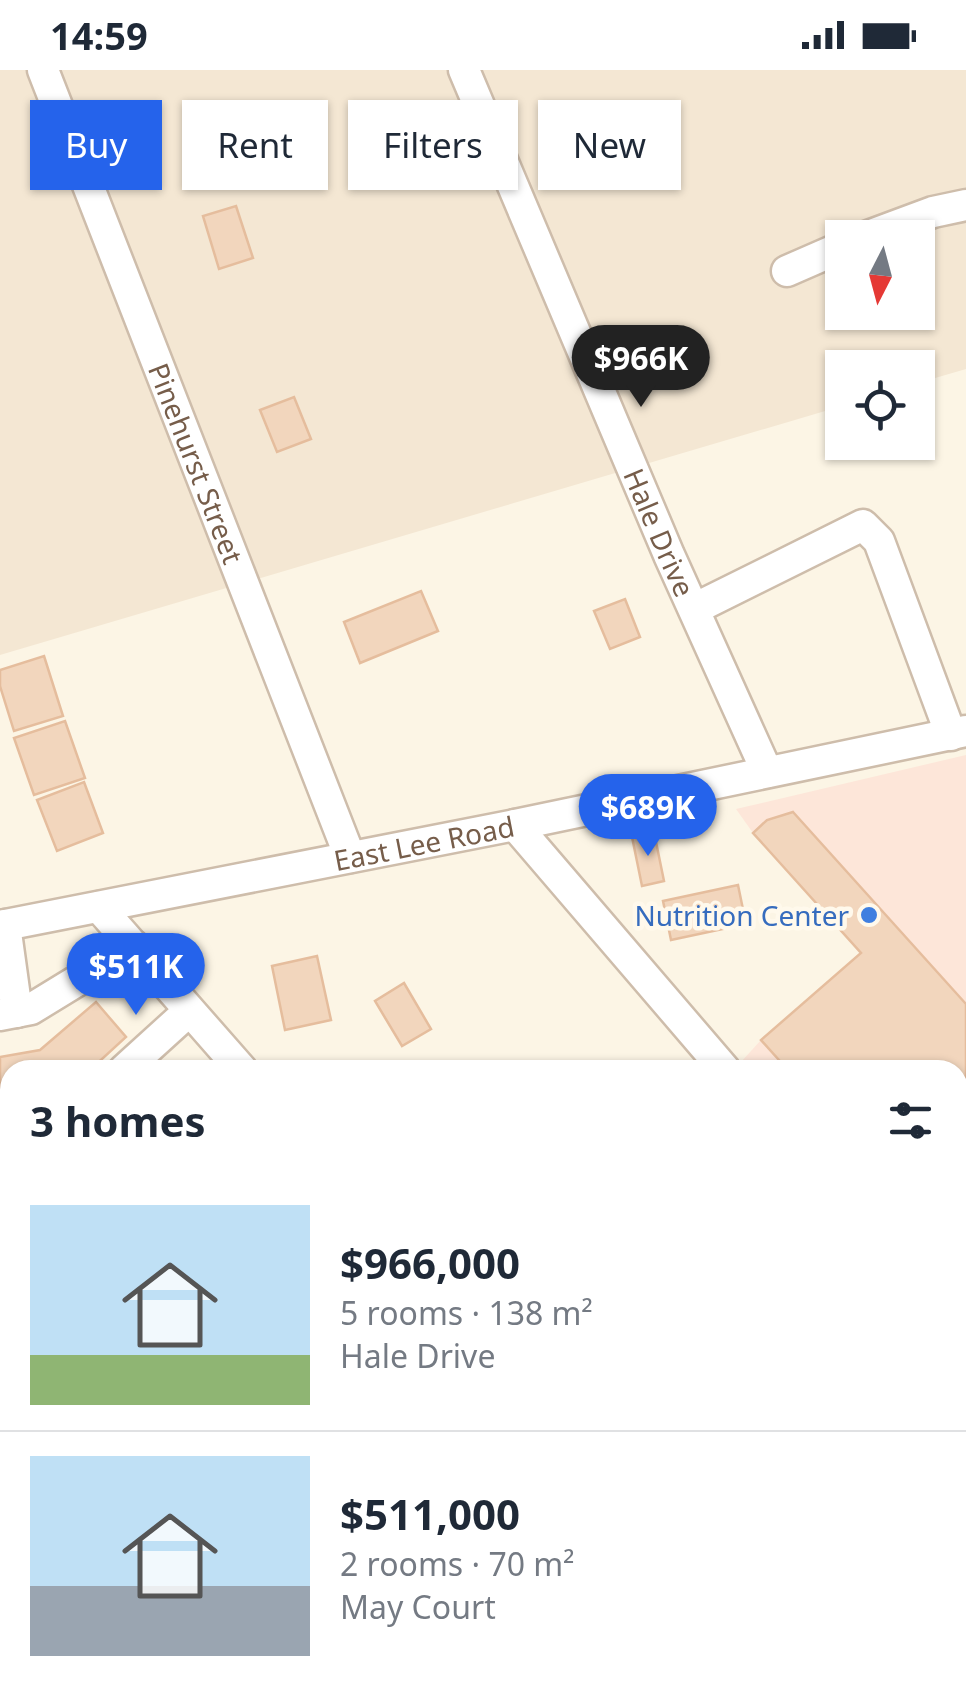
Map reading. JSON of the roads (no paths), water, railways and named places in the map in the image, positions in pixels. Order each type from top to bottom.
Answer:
[{"type":"street","name":"Pinehurst Street","points":[[43,70],[350,857]]},
{"type":"street","name":"Hale Drive","points":[[464,70],[767,772]]},
{"type":"street","points":[[911,220],[966,205]]},
{"type":"street","points":[[787,272],[825,255]]},
{"type":"street","points":[[694,609],[863,525],[878,541],[958,733]]},
{"type":"street","name":"East Lee Road","points":[[2,926],[958,733]]},
{"type":"street","points":[[515,825],[716,1060]]},
{"type":"street","points":[[99,907],[233,1060]]},
{"type":"street","points":[[2,926],[8,1014],[31,1009],[134,946]]},
{"type":"street","points":[[135,1060],[189,1010]]},
{"type":"place","name":"Nutrition Center","points":[[869,915]]}]
